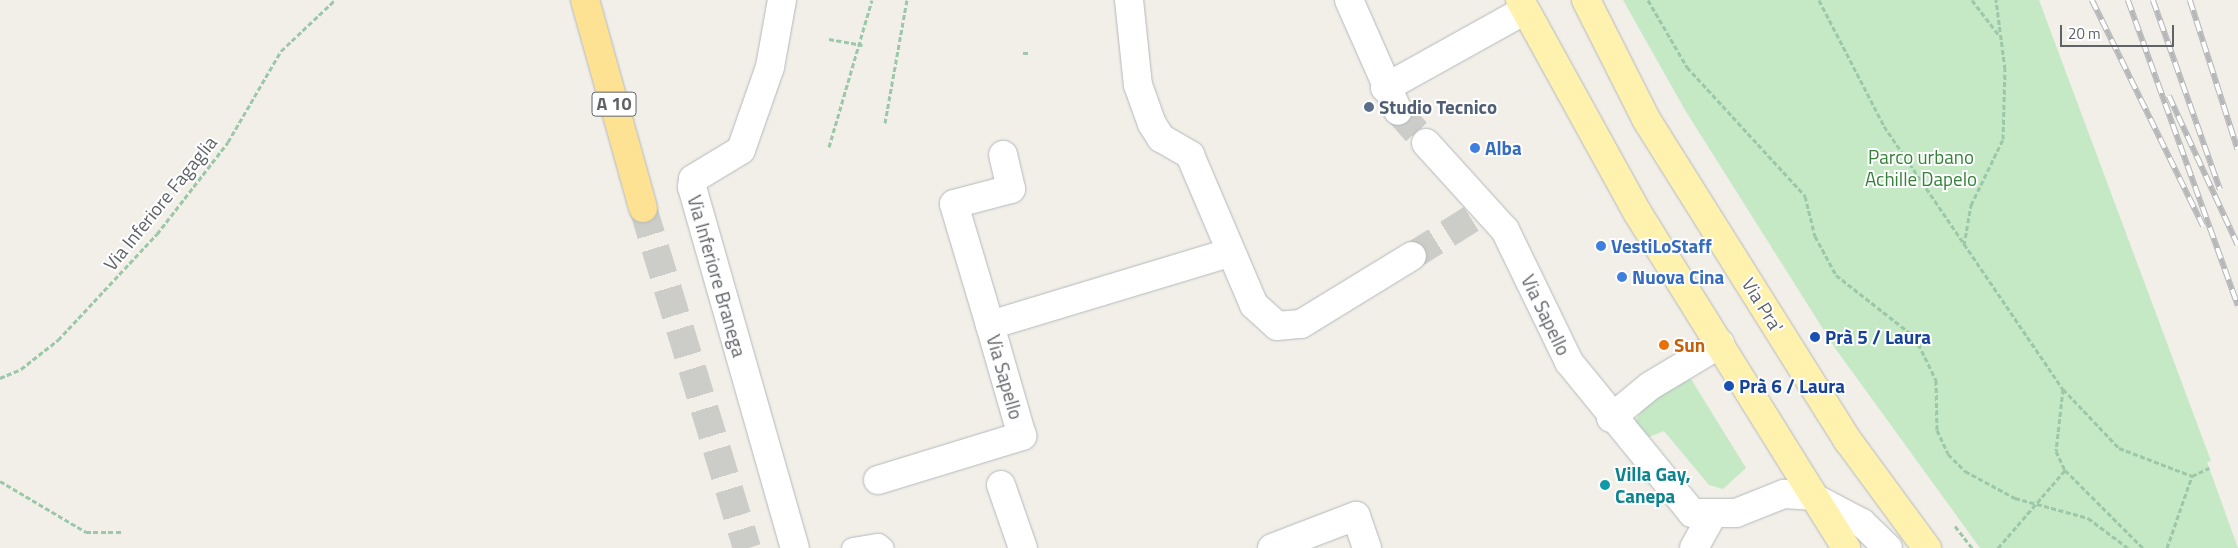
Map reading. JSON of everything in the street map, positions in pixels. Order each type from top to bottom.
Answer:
[{"type":"highway","name":"A 10","points":[[585,0],[643,208]]},
{"type":"main road","name":"Via Pra'","points":[[1586,0],[1657,135],[1848,442],[1928,548]]},
{"type":"main road","points":[[1523,5],[1637,212],[1720,344],[1807,493],[1846,548]]},
{"type":"street","name":"Via Inferiore Branega","points":[[782,0],[770,67],[741,150],[693,180],[692,187],[795,548]]},
{"type":"street","points":[[1129,0],[1138,85],[1152,124],[1161,138],[1190,155],[1228,253],[1254,305],[1277,326],[1301,324],[1412,256]]},
{"type":"street","points":[[1349,0],[1385,88],[1398,111]]},
{"type":"street","points":[[1385,88],[1523,5]]},
{"type":"street","name":"Via Sapello","points":[[1426,143],[1480,214],[1505,230],[1569,362],[1611,418],[1692,513],[1712,516]]},
{"type":"street","points":[[990,326],[954,204],[1011,189],[1003,156]]},
{"type":"street","name":"Via Sapello","points":[[878,480],[1022,436],[990,326],[1228,253]]},
{"type":"street","points":[[1611,418],[1650,386],[1720,344]]},
{"type":"street","points":[[1000,485],[1023,548]]},
{"type":"street","points":[[1694,548],[1712,516],[1736,513],[1784,494],[1807,493],[1862,523],[1888,548]]},
{"type":"street","points":[[1770,500],[1785,501],[1830,524]]},
{"type":"street","points":[[1272,548],[1356,516],[1367,548]]},
{"type":"lane","points":[[852,548],[878,544],[882,548]]},
{"type":"path","name":"Via Inferiore Fagaglia","points":[[0,378],[21,369],[58,340],[157,234],[228,142],[281,52],[335,0]]},
{"type":"path","points":[[829,147],[862,45],[872,0]]},
{"type":"path","points":[[885,123],[907,0]]},
{"type":"path","points":[[1648,0],[1687,67],[1805,196],[1815,236],[1836,275],[1915,337],[1936,380],[1937,430],[1948,454],[1964,471],[2015,498],[2088,518],[2128,548]]},
{"type":"path","points":[[1819,0],[1884,126],[2063,389],[2119,448],[2192,476]]},
{"type":"path","points":[[1972,0],[1998,35]]},
{"type":"path","points":[[1964,246],[1971,205],[2003,139],[2005,69],[1998,35],[1996,0]]},
{"type":"path","points":[[829,39],[862,45]]},
{"type":"path","points":[[1023,53],[1030,53]]},
{"type":"path","points":[[2063,389],[2056,451],[2065,470],[2143,548]]},
{"type":"path","points":[[2167,548],[2192,476],[2209,468]]},
{"type":"path","points":[[1998,548],[2065,470]]},
{"type":"path","points":[[0,481],[86,532],[124,532]]},
{"type":"green space","name":"Parco urbano Achille Dapelo","points":[[1623,0],[2039,0],[2211,461],[2207,462],[2238,548],[1980,548],[1835,348],[1685,110]]},
{"type":"green space","points":[[1691,379],[1746,468],[1723,489],[1709,485],[1664,431],[1649,437],[1634,422],[1652,396]]},
{"type":"tunnel","points":[[1398,111],[1426,143]]},
{"type":"tunnel","points":[[643,208],[747,548]]},
{"type":"tunnel","points":[[1412,256],[1471,219]]},
{"type":"railway","points":[[2092,0],[2203,226]]},
{"type":"railway","points":[[2128,0],[2238,306]]},
{"type":"railway","points":[[2153,0],[2220,189]]},
{"type":"railway","points":[[2190,0],[2238,150]]},
{"type":"railway","points":[[2169,96],[2238,245]]},
{"type":"place","name":"Studio Tecnico","points":[[1369,107]]},
{"type":"place","name":"Alba","points":[[1475,148]]},
{"type":"place","name":"VestiLoStaff","points":[[1601,246]]},
{"type":"place","name":"Nuova Cina","points":[[1622,277]]},
{"type":"place","name":"Prà 5 / Laura","points":[[1815,337]]},
{"type":"place","name":"Sun","points":[[1664,345]]},
{"type":"place","name":"Prà 6 / Laura","points":[[1729,386]]},
{"type":"place","name":"Villa Gay, Canepa","points":[[1605,485]]}]
